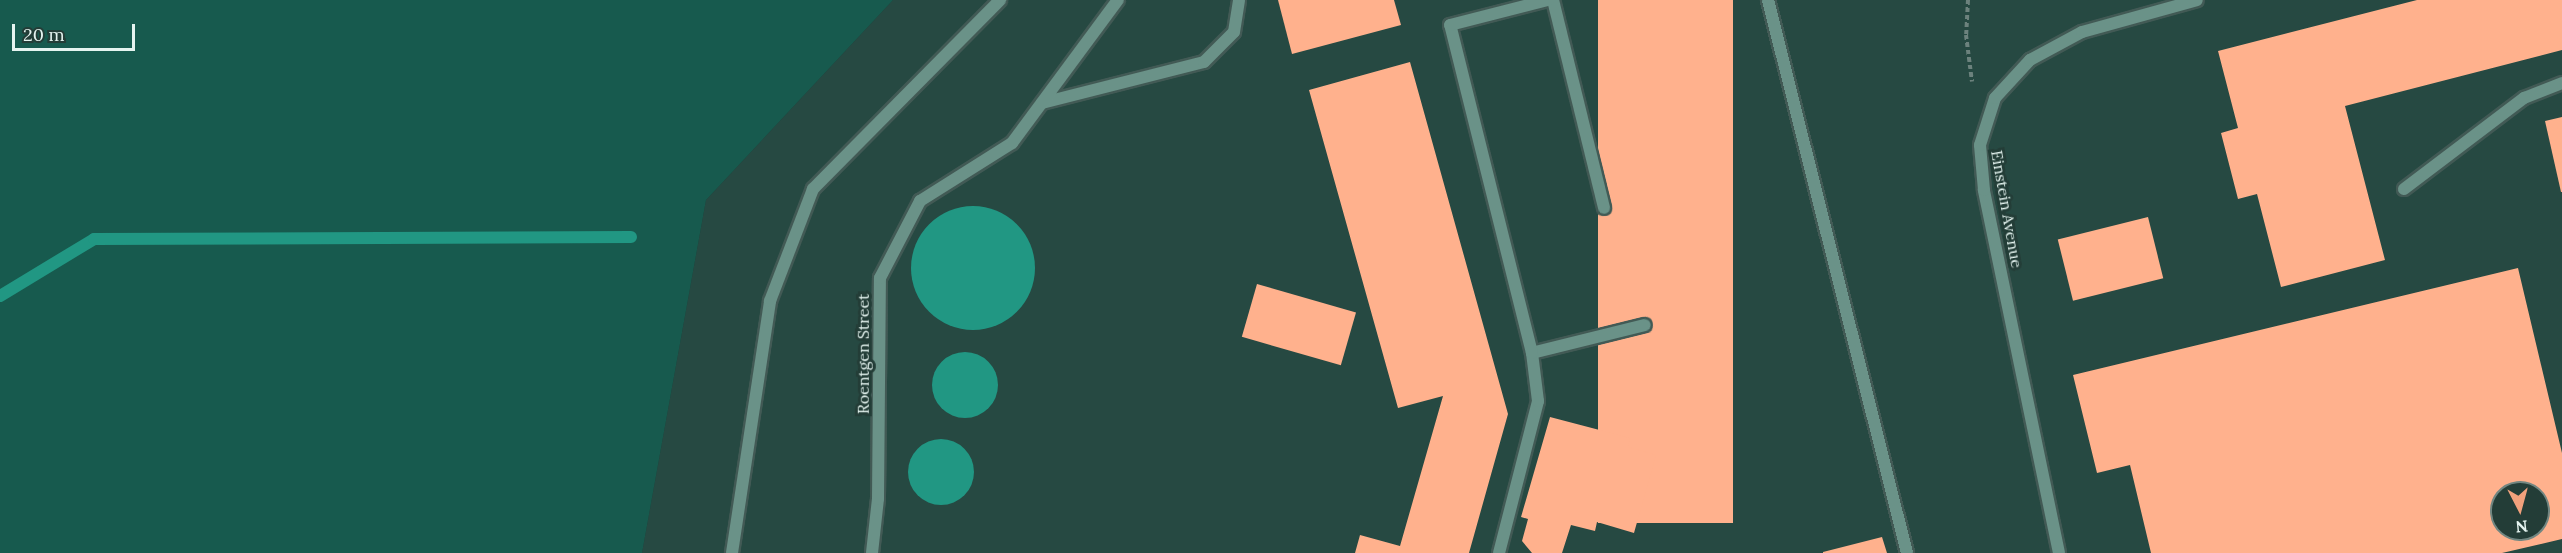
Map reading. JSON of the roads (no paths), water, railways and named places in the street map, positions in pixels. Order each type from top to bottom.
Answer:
[{"type":"lane","points":[[732,553],[770,301],[813,189],[1000,0]]},
{"type":"lane","points":[[1042,103],[1118,0]]},
{"type":"lane","points":[[1042,103],[1204,62],[1234,32],[1239,0]]},
{"type":"lane","points":[[1499,553],[1538,401],[1532,353],[1450,25],[1548,0]]},
{"type":"lane","points":[[1553,0],[1604,208]]},
{"type":"lane","points":[[1768,0],[1908,553]]},
{"type":"lane","name":"Einstein Avenue","points":[[2059,553],[1984,190],[1980,145],[1995,98],[2030,60],[2082,32],[2197,0]]},
{"type":"lane","points":[[2404,189],[2524,98],[2562,83]]},
{"type":"lane","name":"Roentgen Street","points":[[872,553],[878,499],[880,278],[920,201],[1012,143],[1042,103]]},
{"type":"lane","points":[[1532,353],[1645,325]]},
{"type":"waterway","points":[[0,296],[94,239],[631,237]]}]
